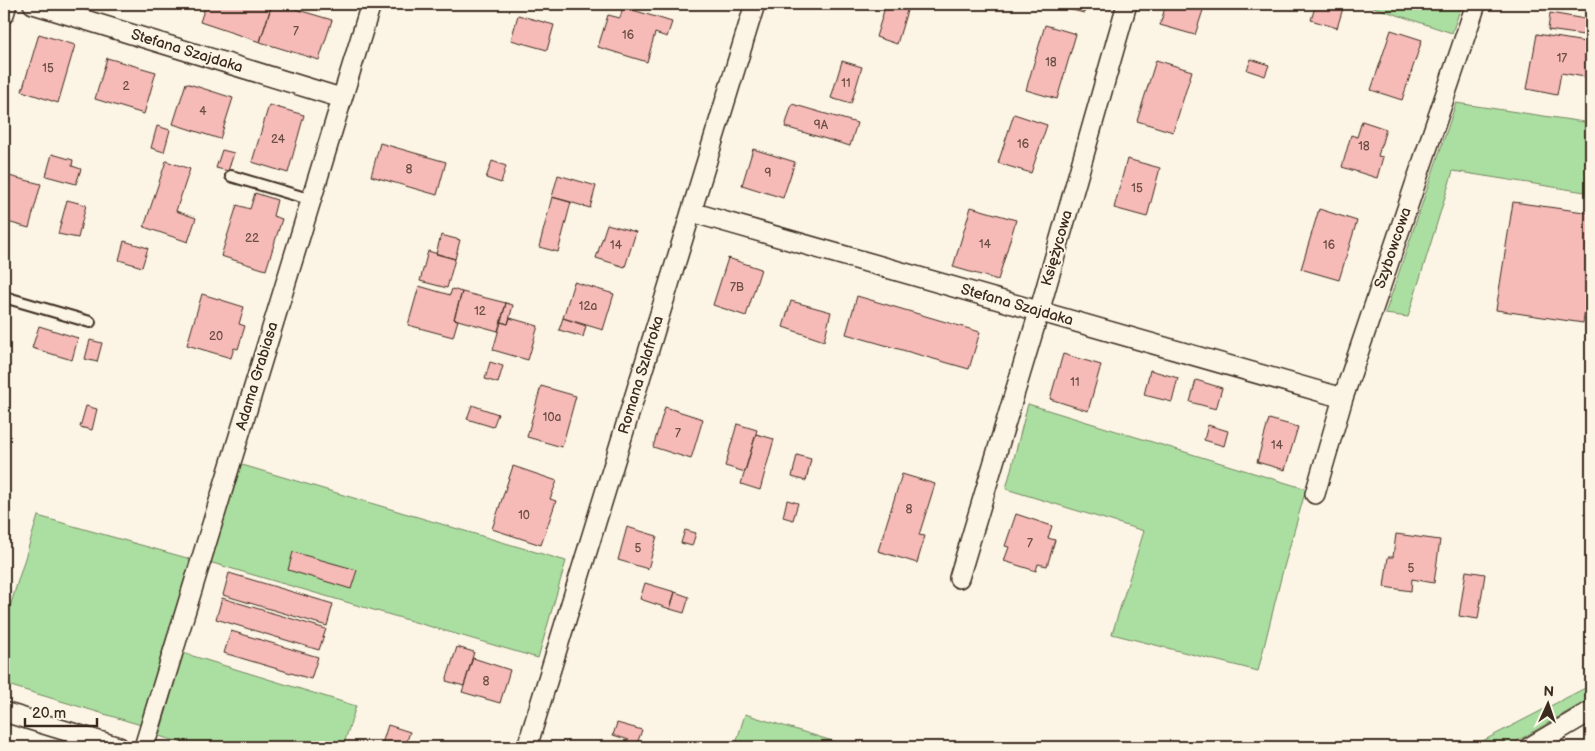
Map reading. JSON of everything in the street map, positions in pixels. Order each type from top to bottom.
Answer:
[{"type":"street","points":[[4,14],[7,4]]},
{"type":"street","name":"Stefana Szajdaka","points":[[33,4],[340,98]]},
{"type":"street","name":"Adama Grabiasa","points":[[144,747],[290,266],[312,200],[340,98],[371,4]]},
{"type":"street","name":"Romana Szlafroka","points":[[527,747],[755,4]]},
{"type":"street","name":"Księżycowa","points":[[959,578],[1039,312],[1127,4]]},
{"type":"street","name":"Szybowcowa","points":[[1315,494],[1343,398],[1476,4]]},
{"type":"street","name":"Stefana Szajdaka","points":[[691,212],[1343,398]]},
{"type":"street","points":[[1530,747],[1591,711]]},
{"type":"street","points":[[4,712],[119,747]]},
{"type":"lane","points":[[231,176],[312,200]]},
{"type":"lane","points":[[4,297],[90,322]]},
{"type":"green space","points":[[1364,4],[1462,4],[1452,33]]},
{"type":"green space","points":[[1456,103],[1591,123],[1591,193],[1453,171],[1408,317],[1385,314]]},
{"type":"green space","points":[[1028,404],[1306,489],[1282,574],[1258,671],[1112,634],[1144,531],[1006,489]]},
{"type":"green space","points":[[239,464],[566,561],[538,658],[209,562]]},
{"type":"green space","points":[[38,516],[194,560],[141,725],[4,684],[4,626]]},
{"type":"green space","points":[[183,653],[356,706],[343,747],[195,747],[159,736]]},
{"type":"green space","points":[[1591,685],[1591,698],[1507,747],[1471,747]]},
{"type":"green space","points":[[745,714],[852,747],[735,747]]},
{"type":"building","points":[[206,4],[272,4],[260,42],[200,22]]},
{"type":"building","points":[[272,4],[278,4],[332,20],[319,60],[260,42]]},
{"type":"building","points":[[886,4],[909,4],[897,44],[876,37]]},
{"type":"building","points":[[1049,4],[1087,4],[1084,13]]},
{"type":"building","points":[[1166,4],[1205,4],[1195,35],[1160,25]]},
{"type":"building","points":[[1316,4],[1344,5],[1337,28],[1311,20]]},
{"type":"building","points":[[623,7],[672,22],[667,37],[655,33],[647,62],[598,47],[608,15],[620,18]]},
{"type":"building","points":[[1550,13],[1591,20],[1591,36],[1548,30]]},
{"type":"building","points":[[518,15],[554,25],[547,50],[511,40]]},
{"type":"building","points":[[1045,25],[1076,34],[1057,99],[1026,90]]},
{"type":"building","points":[[1391,30],[1422,40],[1402,100],[1371,90]]},
{"type":"building","points":[[39,34],[75,45],[58,103],[22,91]]},
{"type":"building","points":[[1537,34],[1591,43],[1591,78],[1561,73],[1557,95],[1527,89]]},
{"type":"building","points":[[107,58],[156,72],[144,114],[95,99]]},
{"type":"building","points":[[1251,59],[1269,65],[1265,76],[1247,70]]},
{"type":"building","points":[[1156,60],[1192,71],[1173,132],[1137,121]]},
{"type":"building","points":[[842,61],[862,67],[851,104],[831,98]]},
{"type":"building","points":[[186,83],[233,98],[220,139],[173,124]]},
{"type":"building","points":[[792,104],[857,123],[850,146],[785,127]]},
{"type":"building","points":[[269,105],[304,115],[288,173],[252,162]]},
{"type":"building","points":[[1014,114],[1047,125],[1031,173],[998,163]]},
{"type":"building","points":[[1362,121],[1386,129],[1378,156],[1383,157],[1377,178],[1342,167],[1351,135],[1357,137]]},
{"type":"building","points":[[157,126],[170,130],[164,152],[151,148]]},
{"type":"building","points":[[380,143],[446,162],[437,195],[371,176]]},
{"type":"building","points":[[753,149],[795,162],[783,198],[742,185]]},
{"type":"building","points":[[222,150],[234,153],[228,171],[216,168]]},
{"type":"building","points":[[52,154],[73,160],[72,166],[81,169],[76,184],[46,176]]},
{"type":"building","points":[[1127,159],[1160,168],[1147,217],[1114,208]]},
{"type":"building","points":[[166,161],[190,169],[176,211],[196,218],[188,242],[144,227]]},
{"type":"building","points":[[492,161],[506,166],[501,183],[486,178]]},
{"type":"building","points":[[558,175],[596,186],[590,208],[552,197]]},
{"type":"building","points":[[9,176],[41,184],[29,228],[4,221],[4,196]]},
{"type":"building","points":[[255,193],[277,200],[273,216],[282,219],[266,270],[221,256],[237,205],[250,209]]},
{"type":"building","points":[[552,197],[571,202],[558,252],[539,247]]},
{"type":"building","points":[[67,200],[86,205],[78,238],[58,234]]},
{"type":"building","points":[[1513,202],[1591,213],[1591,270],[1583,323],[1496,310]]},
{"type":"building","points":[[971,207],[1016,220],[998,280],[953,267]]},
{"type":"building","points":[[1319,209],[1357,221],[1339,280],[1301,269]]},
{"type":"building","points":[[607,224],[636,232],[625,267],[596,258]]},
{"type":"building","points":[[441,235],[460,240],[455,259],[436,254]]},
{"type":"building","points":[[124,241],[148,248],[142,267],[119,260]]},
{"type":"building","points":[[428,251],[455,259],[447,288],[420,281]]},
{"type":"building","points":[[728,258],[761,269],[746,316],[713,305]]},
{"type":"building","points":[[574,282],[614,294],[603,330],[563,318]]},
{"type":"building","points":[[419,286],[450,295],[452,289],[462,292],[454,319],[458,320],[453,337],[408,325]]},
{"type":"building","points":[[462,292],[506,303],[498,331],[454,319]]},
{"type":"building","points":[[202,294],[244,307],[239,324],[245,326],[238,349],[234,348],[231,358],[187,345]]},
{"type":"building","points":[[857,296],[980,332],[969,369],[846,334]]},
{"type":"building","points":[[791,301],[831,312],[824,341],[783,327]]},
{"type":"building","points":[[506,303],[513,305],[508,324],[501,322]]},
{"type":"building","points":[[510,318],[538,326],[528,360],[493,350],[501,322],[508,324]]},
{"type":"building","points":[[563,318],[586,326],[583,337],[559,330]]},
{"type":"building","points":[[39,326],[78,338],[72,360],[32,348]]},
{"type":"building","points":[[90,340],[102,343],[97,362],[85,359]]},
{"type":"building","points":[[1063,354],[1101,365],[1088,411],[1050,399]]},
{"type":"building","points":[[490,362],[503,366],[498,383],[485,379]]},
{"type":"building","points":[[1150,370],[1178,378],[1172,402],[1144,395]]},
{"type":"building","points":[[1196,380],[1222,388],[1216,409],[1190,402]]},
{"type":"building","points":[[541,386],[576,396],[562,447],[527,437]]},
{"type":"building","points":[[472,405],[498,414],[493,427],[467,419]]},
{"type":"building","points":[[86,406],[97,409],[92,430],[80,427]]},
{"type":"building","points":[[665,407],[703,419],[691,459],[653,447]]},
{"type":"building","points":[[1269,419],[1298,427],[1285,470],[1257,462]]},
{"type":"building","points":[[737,424],[757,430],[745,472],[725,466]]},
{"type":"building","points":[[1208,425],[1228,431],[1224,446],[1204,440]]},
{"type":"building","points":[[756,434],[774,439],[760,490],[741,484]]},
{"type":"building","points":[[797,455],[811,459],[806,481],[792,477]]},
{"type":"building","points":[[513,466],[557,481],[550,499],[556,501],[541,545],[492,529]]},
{"type":"building","points":[[902,474],[935,484],[919,535],[925,536],[917,563],[878,551]]},
{"type":"building","points":[[787,500],[798,503],[793,520],[783,517]]},
{"type":"building","points":[[1016,514],[1052,526],[1048,538],[1055,540],[1047,566],[1038,564],[1036,571],[1004,561],[1009,547],[1005,546]]},
{"type":"building","points":[[627,527],[657,536],[648,569],[618,560]]},
{"type":"building","points":[[685,530],[696,533],[692,546],[681,543]]},
{"type":"building","points":[[1396,534],[1440,540],[1434,583],[1412,579],[1411,591],[1384,587],[1388,557],[1393,557]]},
{"type":"building","points":[[293,552],[357,570],[351,589],[288,570]]},
{"type":"building","points":[[1466,571],[1485,574],[1478,619],[1459,616]]},
{"type":"building","points":[[229,573],[333,604],[327,626],[223,595]]},
{"type":"building","points":[[645,583],[675,592],[670,609],[640,599]]},
{"type":"building","points":[[675,592],[689,597],[684,613],[670,609]]},
{"type":"building","points":[[222,598],[326,629],[319,650],[216,619]]},
{"type":"building","points":[[231,631],[318,657],[311,679],[224,653]]},
{"type":"building","points":[[457,647],[474,652],[464,686],[446,681]]},
{"type":"building","points":[[473,658],[510,670],[500,703],[462,692]]},
{"type":"building","points":[[617,723],[642,730],[638,741],[658,747],[628,745],[629,740],[613,735]]},
{"type":"building","points":[[388,725],[410,732],[405,747],[381,747]]}]
